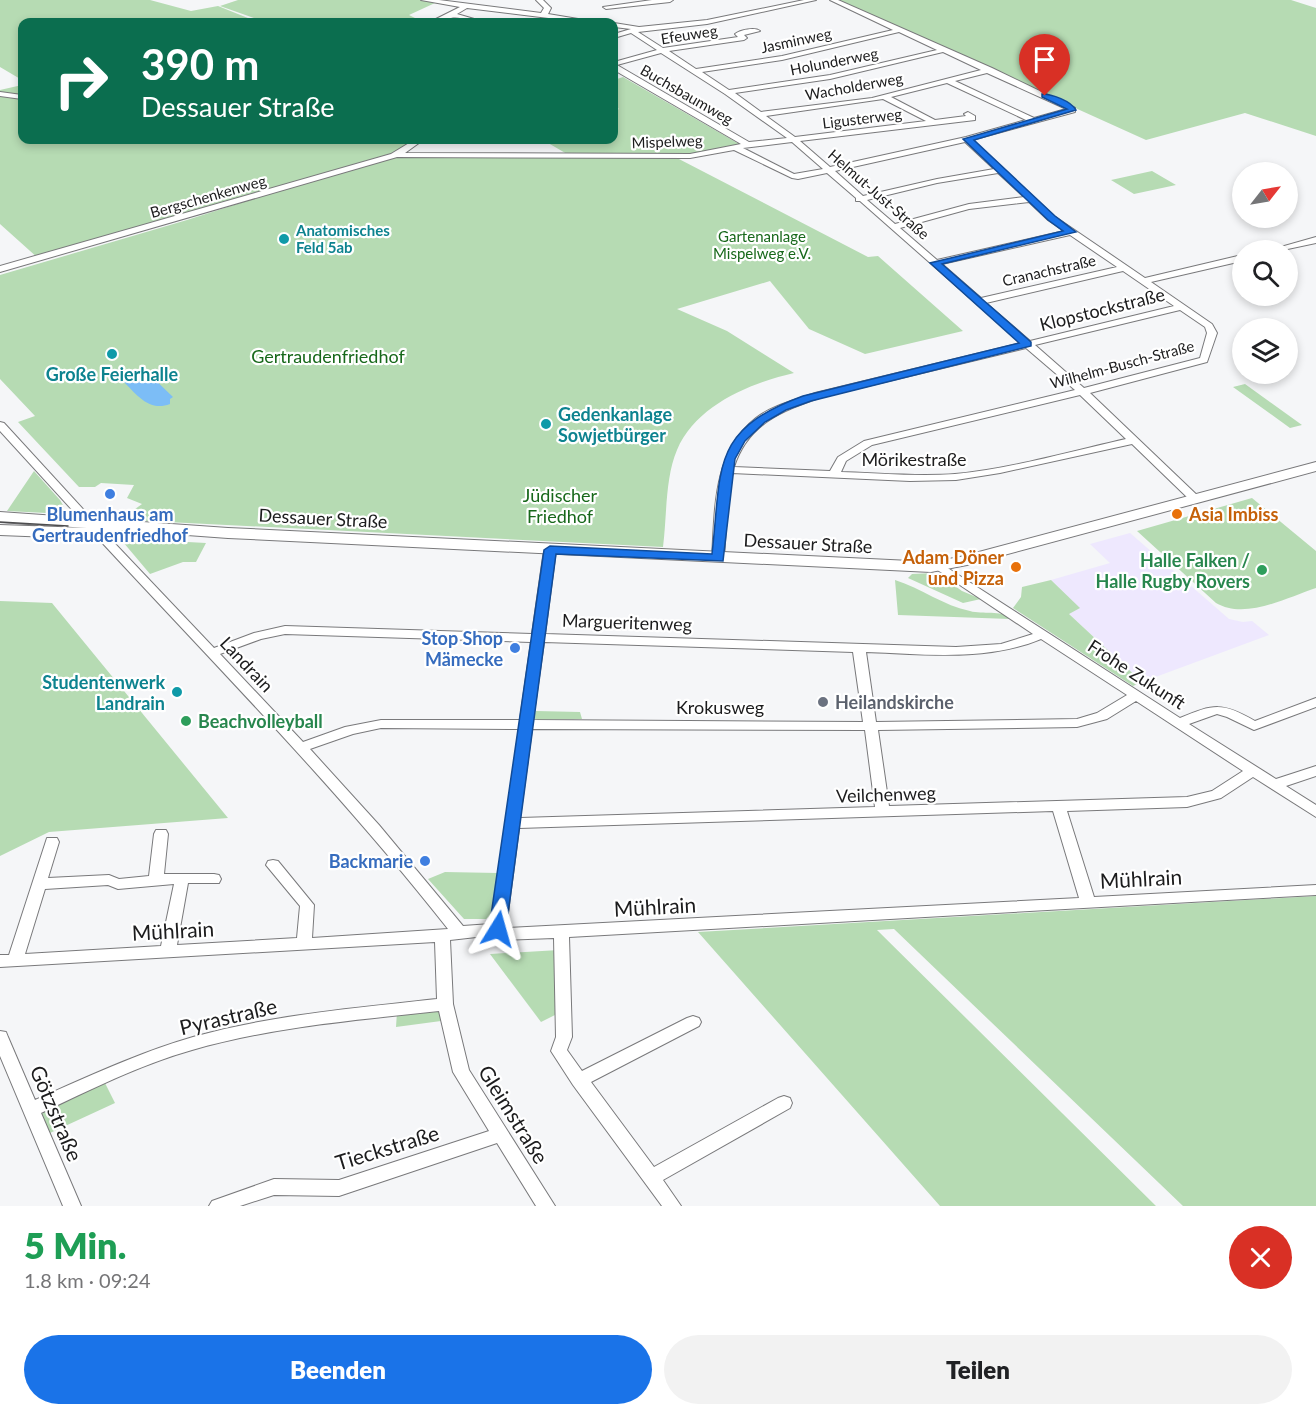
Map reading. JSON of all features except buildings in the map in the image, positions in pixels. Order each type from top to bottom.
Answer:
[{"type":"main road","name":"Dessauer Straße","points":[[0,517],[94,527],[939,567],[1316,466]]},
{"type":"main road","name":"Dessauer Straße","points":[[0,530],[66,533],[94,527]]},
{"type":"street","points":[[424,0],[559,18]]},
{"type":"street","points":[[481,8],[483,0]]},
{"type":"street","points":[[539,0],[548,8],[543,16]]},
{"type":"street","points":[[605,7],[670,0]]},
{"type":"street","points":[[765,0],[780,7]]},
{"type":"street","points":[[618,35],[636,30],[707,22],[813,0]]},
{"type":"street","points":[[734,147],[793,177],[967,139],[1072,109],[833,0]]},
{"type":"street","points":[[444,18],[465,6]]},
{"type":"street","points":[[452,15],[464,18]]},
{"type":"street","points":[[618,26],[636,30]]},
{"type":"street","name":"Helmut-Just-Straße","points":[[636,30],[663,51],[728,92],[794,139],[859,199],[1082,391],[1195,499]]},
{"type":"street","name":"Jasminweg","points":[[696,71],[782,58],[900,30]]},
{"type":"street","name":"Efeuweg","points":[[618,65],[663,51],[744,38],[738,34],[757,31]]},
{"type":"street","name":"Holunderweg","points":[[728,92],[830,77],[944,50]]},
{"type":"street","name":"Buchsbaumweg","points":[[618,68],[748,145]]},
{"type":"street","name":"Wacholderweg","points":[[758,115],[884,97],[989,70]]},
{"type":"street","points":[[949,81],[1034,121]]},
{"type":"street","points":[[0,94],[18,96]]},
{"type":"street","points":[[884,97],[934,123]]},
{"type":"street","name":"Ligusterweg","points":[[794,139],[972,118],[968,114]]},
{"type":"street","name":"Mispelweg","points":[[397,155],[690,156],[794,139]]},
{"type":"street","name":"Wilhelm-Busch-Straße","points":[[834,474],[842,459],[868,443],[1204,360],[1211,330],[1145,281],[1071,232],[1030,199],[967,139]]},
{"type":"street","name":"Bergschenkenweg","points":[[0,269],[397,155],[413,144]]},
{"type":"street","points":[[859,199],[937,181],[1000,171]]},
{"type":"street","points":[[892,227],[969,207],[1030,199]]},
{"type":"street","points":[[935,263],[1071,232]]},
{"type":"street","points":[[1298,244],[1316,240]]},
{"type":"street","points":[[1145,281],[1232,260]]},
{"type":"street","name":"Cranachstraße","points":[[978,302],[1126,268]]},
{"type":"street","name":"Klopstockstraße","points":[[718,558],[729,459],[740,439],[760,420],[782,408],[819,395],[1182,307]]},
{"type":"street","name":"Landrain","points":[[0,425],[301,748],[417,879],[459,932]]},
{"type":"street","name":"Mörikestraße","points":[[727,470],[926,479],[956,477],[1133,441]]},
{"type":"street","points":[[498,929],[550,550]]},
{"type":"street","name":"Frohe Zukunft","points":[[939,567],[1316,812]]},
{"type":"street","name":"Margueritenweg","points":[[212,653],[258,636],[285,630],[981,651],[1010,647],[1043,634]]},
{"type":"street","points":[[859,647],[883,812]]},
{"type":"street","name":"Krokusweg","points":[[301,748],[357,726],[381,724],[871,726],[1077,723],[1102,716],[1136,695]]},
{"type":"street","points":[[1179,723],[1219,709],[1228,711],[1254,726],[1316,702]]},
{"type":"street","name":"Veilchenweg","points":[[512,822],[1059,807],[1195,801],[1216,795],[1253,771]]},
{"type":"street","points":[[1274,784],[1316,771]]},
{"type":"street","points":[[1059,807],[1088,902]]},
{"type":"street","points":[[156,879],[160,834]]},
{"type":"street","points":[[7,961],[32,911],[52,842]]},
{"type":"street","points":[[273,865],[307,905],[303,945]]},
{"type":"street","points":[[168,951],[182,878]]},
{"type":"street","points":[[40,884],[109,880],[118,884],[156,879],[214,879]]},
{"type":"street","name":"Mühlrain","points":[[7,961],[442,936],[459,932],[498,929],[502,934],[561,932],[1316,890]]},
{"type":"street","points":[[561,932],[564,1037],[559,1051],[672,1206]]},
{"type":"street","name":"Gleimstraße","points":[[442,936],[445,1004],[461,1072],[546,1206]]},
{"type":"street","name":"Pyrastraße","points":[[31,1110],[158,1054],[229,1035],[294,1022],[445,1004]]},
{"type":"street","points":[[579,1080],[693,1022]]},
{"type":"street","name":"Götzstraße","points":[[0,1037],[72,1206]]},
{"type":"street","points":[[650,1178],[784,1103]]},
{"type":"street","name":"Tieckstraße","points":[[218,1206],[274,1186],[339,1188],[499,1135]]},
{"type":"shaded area","points":[[1130,533],[1229,619],[1252,621],[1269,635],[1142,682],[1068,613],[1079,608],[1051,580],[1110,563],[1090,544]]},
{"type":"green space","points":[[0,0],[150,0],[191,11],[218,6],[248,18],[18,18],[18,78],[0,67]]},
{"type":"green space","points":[[238,0],[442,0],[442,4],[435,3],[409,15],[415,18],[254,18],[220,6]]},
{"type":"green space","points":[[836,0],[1291,0],[1316,8],[1316,136],[1245,113],[1146,140]]},
{"type":"green space","name":"Gertraudenfriedhof","points":[[623,77],[741,145],[677,158],[868,257],[878,256],[963,331],[865,354],[809,329],[770,281],[677,309],[727,331],[794,373],[760,383],[726,398],[697,420],[686,434],[677,450],[670,473],[663,547],[128,520],[135,514],[131,512],[142,504],[127,498],[134,485],[101,483],[95,487],[79,487],[18,422],[35,416],[0,379],[0,275],[187,220],[395,154],[567,154],[550,144],[618,144],[618,79]]},
{"type":"green space","points":[[18,86],[18,144],[407,144],[393,153],[78,244],[39,259],[0,224],[0,90]]},
{"type":"green space","points":[[1152,171],[1176,185],[1134,194],[1111,180]]},
{"type":"green space","points":[[1245,384],[1302,425],[1290,428],[1233,387]]},
{"type":"green space","points":[[34,471],[64,507],[46,513],[7,511]]},
{"type":"green space","name":"Halle Falken / Halle Rugby Rovers","points":[[1252,498],[1316,551],[1316,588],[1266,606],[1227,608],[1216,603],[1137,531]]},
{"type":"green space","points":[[132,539],[206,543],[196,562],[183,562],[150,574],[123,542]]},
{"type":"green space","points":[[934,573],[947,577],[945,579],[962,591],[981,599],[963,603],[908,578],[912,574]]},
{"type":"green space","points":[[895,580],[960,609],[1002,614],[1010,619],[898,615]]},
{"type":"green space","points":[[1051,580],[1080,608],[1069,614],[1142,682],[1133,686],[1013,608],[1021,597],[1022,587]]},
{"type":"green space","points":[[0,601],[52,603],[228,818],[49,832],[0,856]]},
{"type":"green space","points":[[536,711],[580,712],[582,719],[538,720],[533,718]]},
{"type":"green space","points":[[445,872],[498,873],[490,916],[486,919],[464,919],[428,879]]},
{"type":"green space","points":[[1316,896],[1316,1206],[1183,1206],[894,929],[877,930],[1156,1206],[940,1206],[698,932]]},
{"type":"green space","points":[[559,950],[559,1013],[541,1022],[490,954]]},
{"type":"green space","points":[[440,1008],[441,1021],[396,1027],[397,1012]]},
{"type":"green space","points":[[104,1081],[115,1103],[50,1133],[40,1110]]},
{"type":"water","points":[[148,373],[173,397],[170,399],[170,404],[156,406],[150,404],[138,397],[123,381]]},
{"type":"tram line","points":[[0,522],[68,526]]},
{"type":"place","name":"Anatomisches Feld 5ab","points":[[284,239]]},
{"type":"place","name":"Große Feierhalle","points":[[112,354]]},
{"type":"place","name":"Gedenkanlage Sowjetbürger","points":[[546,424]]},
{"type":"place","name":"Blumenhaus am Gertraudenfriedhof","points":[[110,494]]},
{"type":"place","name":"Asia Imbiss","points":[[1177,514]]},
{"type":"place","name":"Adam Döner und Pizza","points":[[1016,567]]},
{"type":"place","name":"Halle Falken / Halle Rugby Rovers","points":[[1262,570]]},
{"type":"place","name":"Stop Shop Mämecke","points":[[515,648]]},
{"type":"place","name":"Studentenwerk Landrain","points":[[177,692]]},
{"type":"place","name":"Heilandskirche","points":[[823,702]]},
{"type":"place","name":"Beachvolleyball","points":[[186,721]]},
{"type":"place","name":"Backmarie","points":[[425,861]]},
{"type":"route","points":[[498,929],[550,550],[718,558],[729,459],[740,439],[760,420],[807,398],[1027,344],[935,263],[1071,232],[1051,218],[967,139],[1072,110],[1045,96]]},
{"type":"park label","name":"Gartenanlage Mispelweg e.V.","points":[[762,244]]},
{"type":"park label","name":"Jüdischer Friedhof","points":[[560,505]]}]
